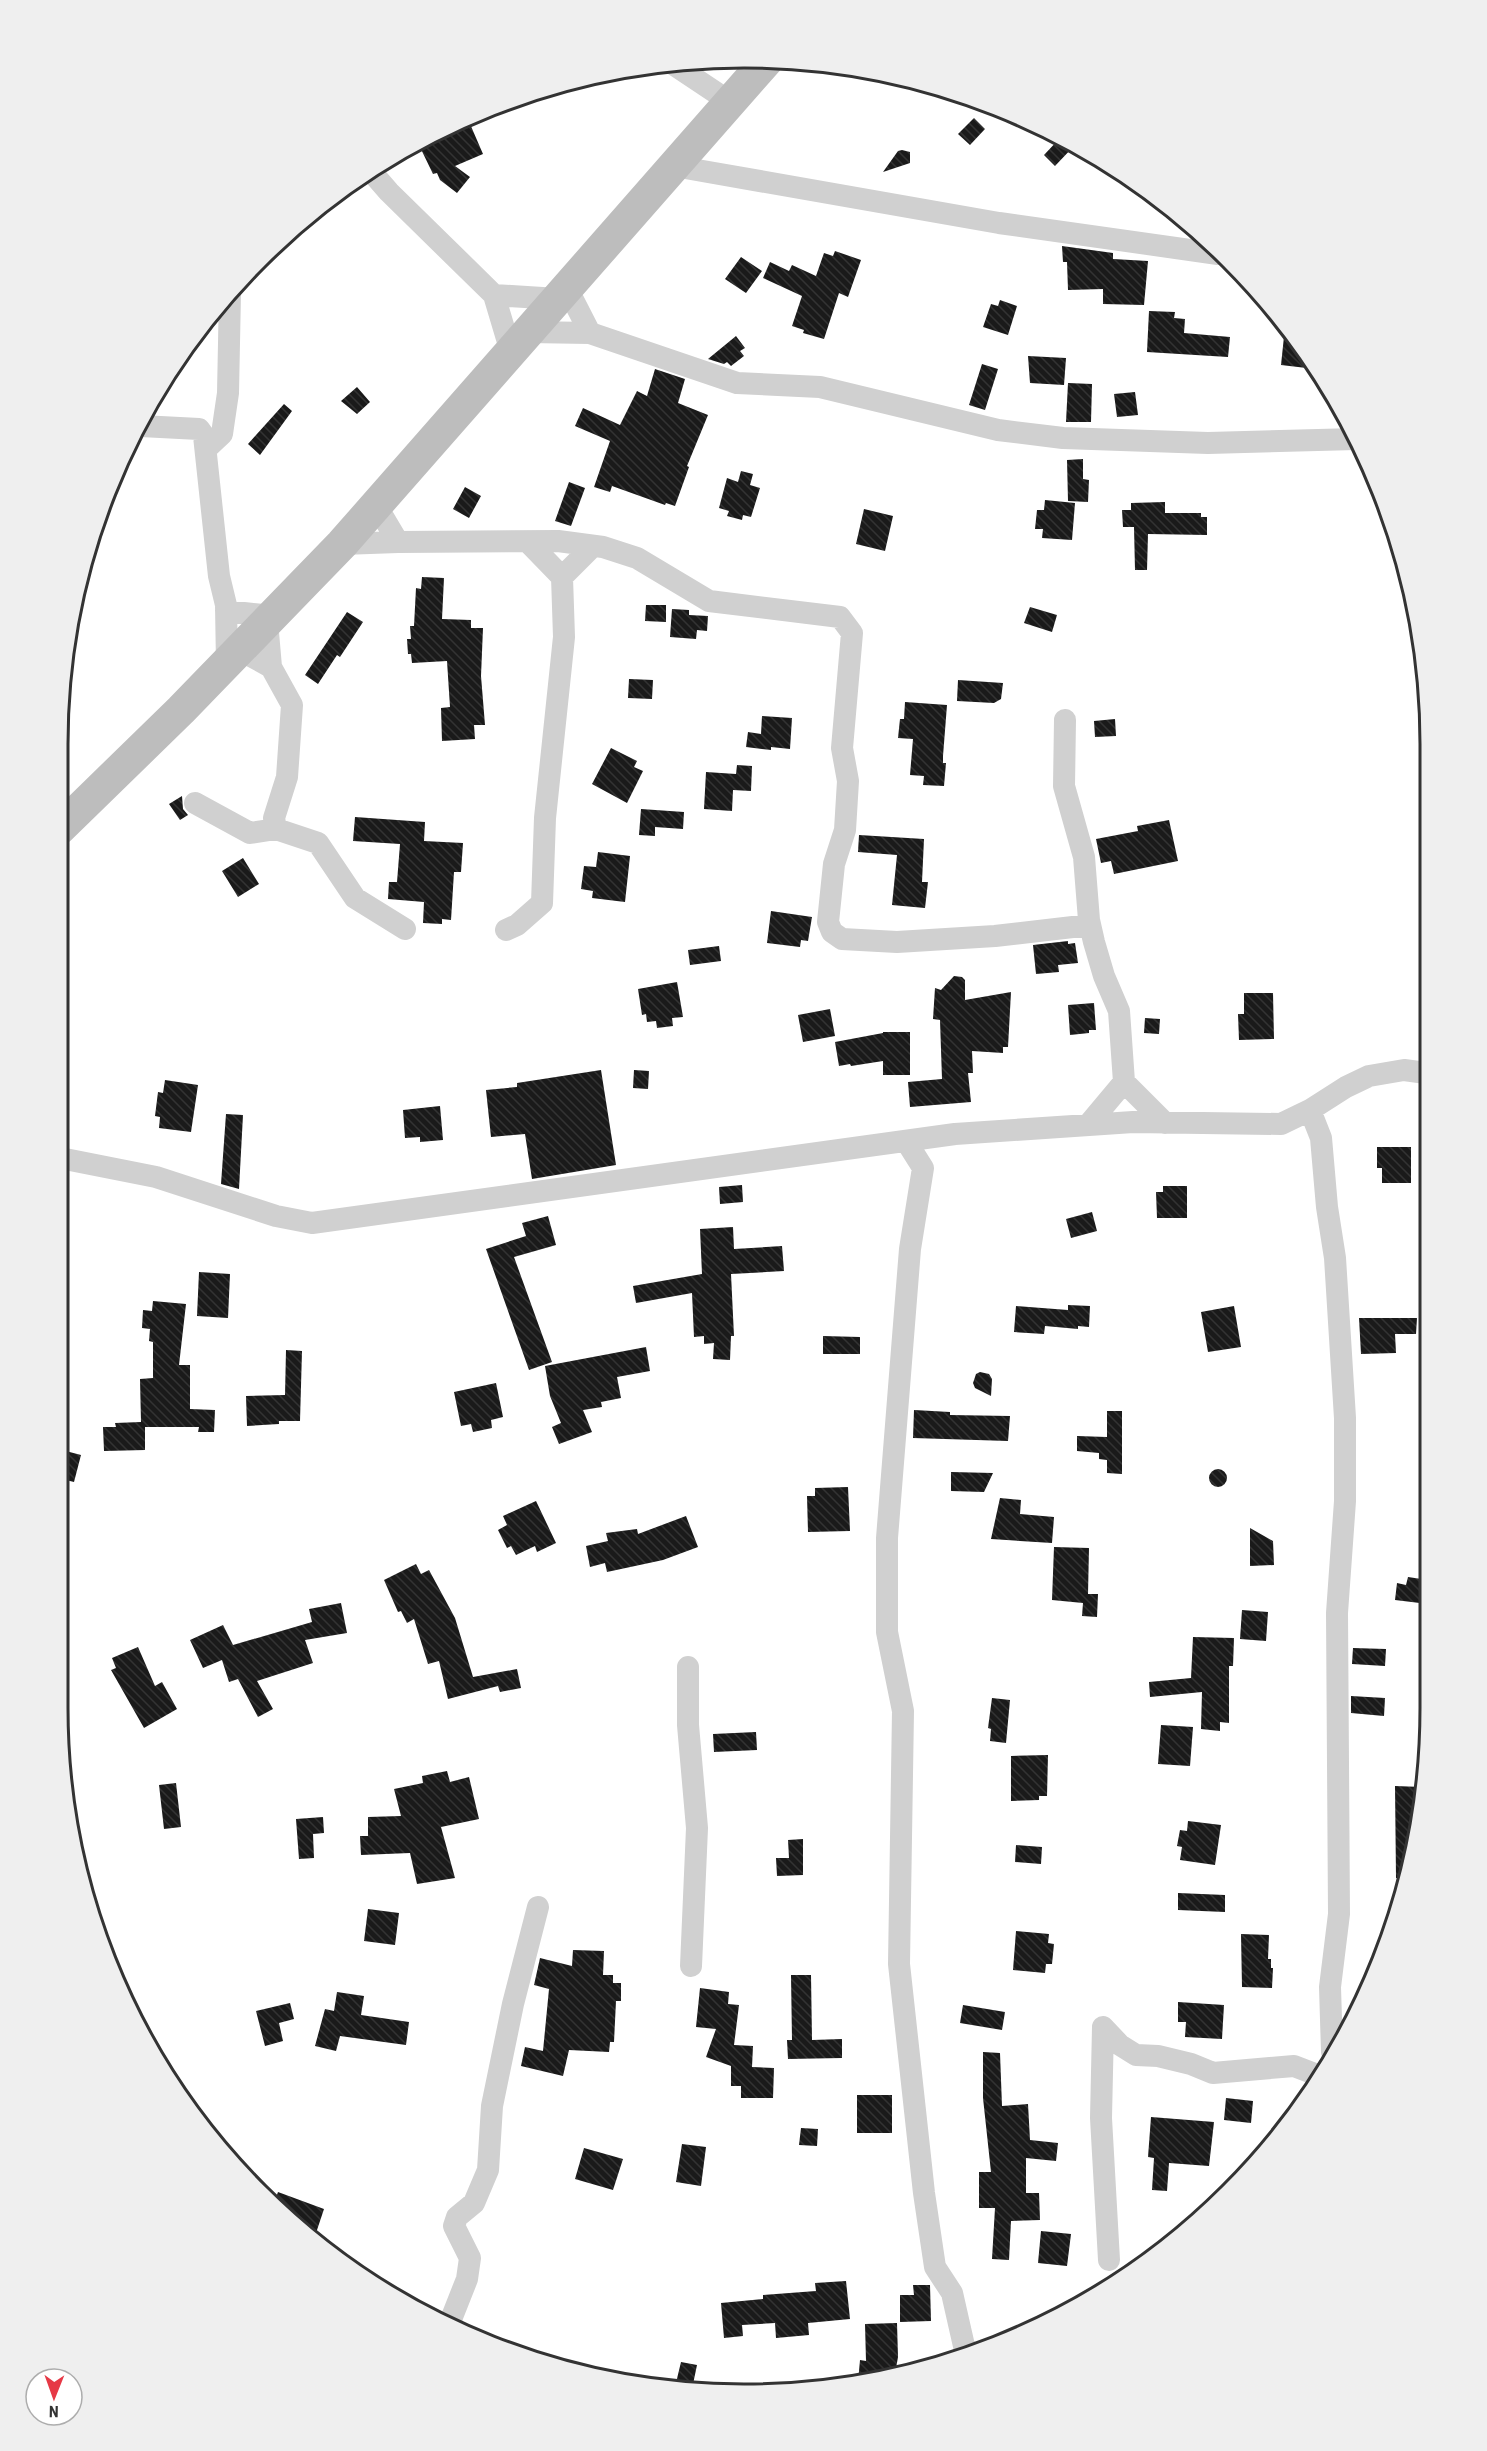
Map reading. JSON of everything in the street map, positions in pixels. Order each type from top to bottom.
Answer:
[{"type":"street","points":[[68,820],[233,657],[342,544],[760,68]]},
{"type":"street","points":[[683,70],[730,102]]},
{"type":"street","points":[[674,166],[999,223],[1208,253]]},
{"type":"street","points":[[376,176],[494,295],[520,342]]},
{"type":"street","points":[[494,295],[562,293]]},
{"type":"street","points":[[562,293],[590,333]]},
{"type":"street","points":[[146,427],[202,439],[223,427],[228,393],[230,304]]},
{"type":"street","points":[[520,342],[590,333],[737,383],[820,387],[998,430],[1063,438],[1208,443],[1347,439]]},
{"type":"street","points":[[202,439],[219,576],[233,657]]},
{"type":"street","points":[[376,505],[398,542]]},
{"type":"street","points":[[342,544],[558,541],[593,546],[637,558],[709,601],[840,617],[852,633],[842,748],[848,781],[845,830],[834,864],[828,922],[832,932],[842,939],[897,942],[995,936],[1090,926]]},
{"type":"street","points":[[506,930],[518,925],[542,903],[544,818],[564,637],[562,577],[528,542]]},
{"type":"street","points":[[562,577],[593,546]]},
{"type":"street","points":[[226,611],[270,619]]},
{"type":"street","points":[[270,619],[271,667],[292,705],[287,777],[274,819],[276,829]]},
{"type":"street","points":[[233,657],[271,667]]},
{"type":"street","points":[[1065,720],[1064,786],[1084,857],[1090,926],[1104,976],[1119,1011],[1124,1082],[1165,1123]]},
{"type":"street","points":[[195,803],[249,833],[276,829],[318,843],[356,898],[405,929]]},
{"type":"street","points":[[68,1160],[156,1178],[276,1216],[312,1223],[954,1134],[1133,1122],[1281,1124],[1369,1076],[1404,1070],[1420,1072]]},
{"type":"street","points":[[1088,1125],[1124,1082]]},
{"type":"street","points":[[1310,1110],[1321,1138],[1335,1258],[1345,1418],[1345,1501],[1337,1613],[1339,1914],[1330,1987],[1332,2041]]},
{"type":"street","points":[[906,1141],[922,1168],[910,1249],[887,1538],[887,1632],[903,1711],[899,1964],[924,2193],[935,2267],[952,2293],[965,2347]]},
{"type":"street","points":[[688,1667],[688,1725],[697,1828],[691,1966]]},
{"type":"street","points":[[452,2317],[467,2279],[470,2258],[454,2226],[457,2217],[474,2203],[488,2170],[492,2106],[513,2004],[538,1907]]},
{"type":"street","points":[[1109,2260],[1101,2118],[1103,2027],[1120,2045],[1136,2055],[1158,2056],[1191,2064],[1213,2073],[1294,2066],[1312,2073]]},
{"type":"building","points":[[974,118],[985,129],[970,145],[958,134]]},
{"type":"building","points":[[471,125],[483,154],[455,166],[470,177],[457,193],[440,180],[437,173],[433,174],[421,150]]},
{"type":"building","points":[[1055,144],[1069,151],[1055,166],[1044,155]]},
{"type":"building","points":[[898,151],[910,152],[910,163],[883,172]]},
{"type":"building","points":[[1062,246],[1113,253],[1113,259],[1148,261],[1144,305],[1103,304],[1103,289],[1068,290],[1067,262],[1063,262]]},
{"type":"building","points":[[835,251],[861,260],[848,297],[839,293],[824,339],[803,333],[804,330],[792,326],[802,296],[763,278],[770,262],[789,271],[792,265],[816,276],[824,253],[833,256]]},
{"type":"building","points":[[741,257],[762,271],[746,293],[725,279]]},
{"type":"building","points":[[1000,300],[1017,306],[1008,335],[983,327],[991,304],[998,306]]},
{"type":"building","points":[[1149,311],[1175,312],[1174,318],[1185,319],[1184,333],[1230,337],[1228,357],[1147,352]]},
{"type":"building","points":[[736,336],[745,348],[740,351],[744,356],[731,366],[727,362],[724,364],[708,359]]},
{"type":"building","points":[[1284,337],[1306,368],[1281,365]]},
{"type":"building","points":[[1028,356],[1066,358],[1064,385],[1030,383]]},
{"type":"building","points":[[982,364],[998,369],[985,410],[969,405]]},
{"type":"building","points":[[655,369],[685,379],[678,403],[708,415],[687,466],[689,467],[675,506],[666,503],[665,505],[612,486],[610,492],[594,487],[610,441],[575,426],[583,408],[620,425],[637,391],[647,396]]},
{"type":"building","points":[[1068,383],[1092,384],[1091,422],[1066,422]]},
{"type":"building","points":[[357,387],[370,402],[357,414],[341,401]]},
{"type":"building","points":[[1135,392],[1138,415],[1117,417],[1114,394]]},
{"type":"building","points":[[284,404],[292,411],[260,455],[248,444]]},
{"type":"building","points":[[1083,459],[1083,479],[1089,480],[1088,502],[1068,501],[1067,460]]},
{"type":"building","points":[[741,471],[753,474],[750,485],[760,488],[751,517],[743,515],[742,520],[727,516],[729,511],[719,508],[727,478],[738,482]]},
{"type":"building","points":[[569,482],[585,488],[571,526],[555,521]]},
{"type":"building","points":[[465,487],[481,496],[469,518],[453,509]]},
{"type":"building","points":[[1045,500],[1075,503],[1072,540],[1042,538],[1043,529],[1035,529],[1037,510],[1044,510]]},
{"type":"building","points":[[1165,502],[1165,513],[1201,513],[1201,517],[1207,517],[1207,535],[1148,534],[1147,570],[1135,570],[1134,527],[1123,527],[1122,510],[1131,510],[1131,503]]},
{"type":"building","points":[[864,509],[893,516],[885,551],[856,544]]},
{"type":"building","points":[[422,577],[444,578],[442,619],[471,620],[471,628],[483,628],[481,676],[485,725],[474,725],[475,739],[442,741],[441,708],[450,707],[447,661],[412,663],[411,654],[408,654],[407,639],[411,639],[410,626],[414,626],[416,588],[421,589]]},
{"type":"building","points":[[646,605],[666,605],[666,622],[645,621]]},
{"type":"building","points":[[1030,607],[1057,615],[1052,632],[1024,623]]},
{"type":"building","points":[[672,609],[689,610],[689,615],[708,616],[707,631],[697,630],[696,639],[670,637]]},
{"type":"building","points":[[347,612],[363,622],[340,657],[337,655],[318,684],[305,675]]},
{"type":"building","points":[[629,679],[653,680],[652,699],[628,698]]},
{"type":"building","points":[[958,680],[1003,683],[1001,699],[994,703],[957,701]]},
{"type":"building","points":[[905,702],[947,705],[943,756],[943,763],[946,763],[944,786],[923,785],[924,776],[910,775],[913,739],[898,738],[900,719],[904,719]]},
{"type":"building","points":[[762,716],[792,718],[790,749],[771,747],[771,750],[746,747],[748,732],[761,734]]},
{"type":"building","points":[[1115,719],[1116,736],[1095,737],[1094,721]]},
{"type":"building","points":[[611,748],[637,761],[634,767],[643,771],[627,803],[592,784]]},
{"type":"building","points":[[737,765],[752,766],[751,791],[733,790],[732,811],[704,809],[706,772],[736,774]]},
{"type":"building","points":[[182,796],[183,809],[188,815],[180,820],[169,804]]},
{"type":"building","points":[[641,809],[684,812],[683,829],[655,827],[655,836],[639,835]]},
{"type":"building","points":[[355,817],[425,822],[424,841],[463,843],[461,872],[454,872],[451,920],[442,919],[442,924],[423,923],[424,902],[388,899],[389,882],[397,882],[400,844],[353,841]]},
{"type":"building","points":[[1169,820],[1178,861],[1114,874],[1111,861],[1101,863],[1096,839],[1138,831],[1137,826]]},
{"type":"building","points":[[859,835],[924,839],[922,882],[928,882],[925,908],[892,905],[897,855],[858,852]]},
{"type":"building","points":[[598,852],[630,856],[625,902],[592,898],[593,891],[581,889],[584,866],[596,867]]},
{"type":"building","points":[[243,858],[259,884],[238,897],[222,871]]},
{"type":"building","points":[[771,911],[812,917],[808,941],[801,940],[800,947],[767,943]]},
{"type":"building","points":[[1068,941],[1068,944],[1075,943],[1078,963],[1058,965],[1059,972],[1036,974],[1033,945]]},
{"type":"building","points":[[719,946],[721,961],[690,965],[688,950]]},
{"type":"building","points":[[954,976],[965,980],[965,1000],[1011,992],[1008,1047],[1003,1047],[1003,1053],[972,1051],[973,1073],[968,1073],[971,1102],[910,1107],[908,1082],[942,1079],[940,1020],[933,1019],[935,988],[941,990]]},
{"type":"building","points":[[677,982],[683,1017],[672,1018],[673,1026],[657,1028],[656,1021],[647,1022],[646,1014],[642,1015],[638,989]]},
{"type":"building","points":[[1244,993],[1273,993],[1274,1039],[1239,1040],[1238,1014],[1244,1014]]},
{"type":"building","points":[[1094,1003],[1096,1030],[1070,1035],[1068,1005]]},
{"type":"building","points":[[830,1009],[835,1036],[803,1042],[798,1015]]},
{"type":"building","points":[[1145,1018],[1160,1019],[1159,1034],[1144,1033]]},
{"type":"building","points":[[883,1032],[910,1032],[910,1075],[883,1075],[883,1061],[839,1066],[835,1042]]},
{"type":"building","points":[[601,1070],[616,1165],[532,1179],[525,1134],[491,1137],[486,1090],[517,1087],[517,1083]]},
{"type":"building","points":[[634,1070],[649,1071],[648,1089],[633,1088]]},
{"type":"building","points":[[165,1080],[198,1085],[191,1132],[159,1128],[160,1117],[155,1116],[158,1092],[163,1093]]},
{"type":"building","points":[[440,1106],[443,1140],[420,1142],[420,1137],[405,1138],[403,1110]]},
{"type":"building","points":[[226,1114],[243,1115],[239,1189],[221,1184]]},
{"type":"building","points":[[1377,1147],[1411,1147],[1411,1183],[1382,1183],[1382,1168],[1377,1168]]},
{"type":"building","points":[[742,1185],[743,1202],[720,1204],[719,1187]]},
{"type":"building","points":[[1163,1186],[1187,1186],[1187,1218],[1157,1218],[1156,1192],[1163,1192]]},
{"type":"building","points":[[1092,1212],[1097,1231],[1071,1238],[1066,1219]]},
{"type":"building","points":[[548,1216],[556,1245],[514,1257],[552,1362],[529,1370],[486,1249],[526,1236],[522,1223]]},
{"type":"building","points":[[733,1227],[734,1249],[782,1246],[784,1271],[731,1274],[734,1336],[731,1336],[730,1360],[713,1359],[714,1343],[704,1344],[704,1336],[694,1337],[692,1293],[636,1303],[633,1286],[702,1274],[700,1229]]},
{"type":"building","points":[[199,1272],[230,1274],[228,1318],[197,1316]]},
{"type":"building","points":[[153,1301],[186,1304],[179,1365],[190,1365],[190,1409],[215,1410],[214,1432],[198,1432],[199,1427],[145,1427],[145,1450],[104,1451],[103,1427],[116,1427],[115,1423],[141,1422],[140,1379],[153,1378],[153,1342],[149,1341],[150,1329],[142,1328],[143,1310],[152,1311]]},
{"type":"building","points":[[1068,1305],[1090,1306],[1089,1327],[1078,1326],[1078,1329],[1045,1326],[1044,1334],[1014,1332],[1016,1306],[1068,1310]]},
{"type":"building","points":[[1234,1306],[1241,1347],[1208,1352],[1201,1312]]},
{"type":"building","points":[[1359,1318],[1417,1318],[1416,1334],[1395,1334],[1396,1353],[1361,1354]]},
{"type":"building","points":[[823,1336],[860,1337],[860,1354],[823,1354]]},
{"type":"building","points":[[646,1347],[650,1371],[617,1377],[621,1398],[601,1402],[602,1407],[583,1410],[592,1432],[559,1444],[552,1427],[561,1423],[550,1396],[545,1366]]},
{"type":"building","points":[[286,1350],[302,1351],[300,1421],[279,1421],[279,1424],[247,1426],[246,1396],[285,1395]]},
{"type":"building","points":[[980,1372],[989,1374],[992,1379],[991,1396],[975,1388],[973,1383],[976,1374]]},
{"type":"building","points":[[496,1383],[503,1417],[491,1420],[492,1428],[473,1432],[471,1424],[461,1426],[454,1392]]},
{"type":"building","points":[[914,1410],[950,1412],[950,1415],[1010,1416],[1008,1441],[913,1438]]},
{"type":"building","points":[[1107,1411],[1122,1411],[1122,1474],[1107,1473],[1107,1460],[1099,1459],[1099,1453],[1077,1451],[1077,1436],[1107,1437]]},
{"type":"building","points":[[68,1452],[81,1455],[74,1482],[68,1480]]},
{"type":"building","points":[[1218,1469],[1224,1472],[1227,1478],[1224,1484],[1218,1487],[1212,1484],[1209,1478],[1212,1472]]},
{"type":"building","points":[[951,1472],[993,1473],[984,1492],[951,1491]]},
{"type":"building","points":[[848,1487],[850,1531],[808,1532],[807,1496],[815,1496],[815,1488]]},
{"type":"building","points":[[1000,1498],[1021,1500],[1020,1514],[1054,1517],[1052,1543],[991,1539]]},
{"type":"building","points":[[536,1501],[556,1543],[537,1552],[535,1546],[516,1555],[511,1546],[507,1548],[498,1530],[507,1525],[503,1516]]},
{"type":"building","points":[[686,1516],[698,1547],[663,1560],[607,1572],[605,1563],[590,1567],[586,1546],[608,1541],[606,1533],[637,1529],[638,1534]]},
{"type":"building","points":[[1250,1528],[1273,1541],[1274,1565],[1250,1566]]},
{"type":"building","points":[[1054,1547],[1089,1548],[1088,1594],[1098,1594],[1097,1617],[1082,1616],[1083,1603],[1052,1600]]},
{"type":"building","points":[[416,1564],[421,1574],[429,1570],[455,1618],[473,1677],[517,1669],[521,1688],[500,1692],[498,1686],[448,1699],[439,1661],[428,1664],[414,1619],[407,1623],[401,1611],[398,1612],[384,1580]]},
{"type":"building","points":[[1408,1577],[1420,1579],[1420,1603],[1395,1600],[1397,1583],[1406,1585]]},
{"type":"building","points":[[341,1603],[347,1633],[305,1640],[313,1663],[257,1681],[273,1709],[258,1717],[238,1679],[229,1682],[222,1660],[203,1668],[190,1640],[223,1625],[233,1645],[312,1622],[309,1609]]},
{"type":"building","points":[[1242,1610],[1268,1612],[1266,1641],[1240,1639]]},
{"type":"building","points":[[1193,1637],[1234,1638],[1233,1666],[1229,1666],[1229,1723],[1220,1722],[1220,1731],[1201,1729],[1202,1692],[1150,1697],[1149,1682],[1191,1678]]},
{"type":"building","points":[[138,1647],[155,1686],[162,1682],[177,1709],[144,1728],[111,1670],[116,1668],[112,1658]]},
{"type":"building","points":[[1353,1648],[1386,1649],[1385,1666],[1352,1664]]},
{"type":"building","points":[[1351,1696],[1385,1698],[1384,1716],[1351,1713]]},
{"type":"building","points":[[992,1698],[1010,1700],[1006,1743],[990,1741],[991,1729],[988,1728]]},
{"type":"building","points":[[1161,1725],[1193,1727],[1190,1766],[1158,1764]]},
{"type":"building","points":[[756,1732],[757,1750],[714,1752],[713,1734]]},
{"type":"building","points":[[1048,1755],[1047,1796],[1039,1796],[1039,1800],[1011,1801],[1011,1756]]},
{"type":"building","points":[[447,1771],[450,1782],[469,1777],[479,1819],[441,1827],[455,1878],[417,1884],[410,1853],[361,1855],[360,1836],[368,1836],[368,1817],[401,1816],[394,1789],[423,1783],[422,1776]]},
{"type":"building","points":[[176,1783],[181,1827],[164,1829],[159,1785]]},
{"type":"building","points":[[1395,1786],[1415,1787],[1407,1839],[1396,1878]]},
{"type":"building","points":[[323,1817],[324,1833],[313,1834],[314,1858],[299,1859],[296,1819]]},
{"type":"building","points":[[1188,1821],[1221,1825],[1215,1865],[1180,1860],[1182,1847],[1177,1846],[1180,1830],[1187,1831]]},
{"type":"building","points":[[803,1839],[803,1875],[777,1876],[776,1858],[789,1858],[788,1840]]},
{"type":"building","points":[[1016,1845],[1042,1847],[1041,1864],[1015,1862]]},
{"type":"building","points":[[1178,1893],[1225,1895],[1225,1912],[1178,1910]]},
{"type":"building","points":[[368,1909],[399,1913],[395,1945],[364,1941]]},
{"type":"building","points":[[1016,1931],[1049,1934],[1048,1943],[1054,1944],[1052,1964],[1046,1964],[1045,1973],[1013,1970]]},
{"type":"building","points":[[1241,1934],[1269,1935],[1268,1959],[1271,1959],[1271,1968],[1273,1968],[1272,1988],[1242,1987]]},
{"type":"building","points":[[573,1950],[604,1951],[603,1975],[613,1975],[613,1983],[621,1983],[621,2001],[616,2001],[614,2042],[610,2042],[609,2052],[569,2050],[563,2076],[521,2066],[525,2047],[543,2051],[549,1989],[534,1985],[540,1958],[572,1966]]},
{"type":"building","points":[[791,1975],[811,1975],[812,2040],[842,2039],[842,2058],[788,2059],[787,2040],[792,2040]]},
{"type":"building","points":[[700,1988],[729,1992],[728,2004],[739,2005],[734,2045],[753,2046],[752,2067],[774,2068],[773,2098],[741,2098],[741,2086],[731,2086],[731,2066],[706,2057],[716,2029],[696,2027]]},
{"type":"building","points":[[337,1992],[364,1996],[361,2015],[409,2022],[406,2045],[340,2036],[336,2051],[315,2046],[325,2009],[334,2011]]},
{"type":"building","points":[[1178,2002],[1224,2005],[1222,2039],[1185,2037],[1186,2022],[1178,2022]]},
{"type":"building","points":[[290,2003],[294,2019],[279,2023],[283,2041],[265,2046],[256,2011]]},
{"type":"building","points":[[963,2005],[1005,2012],[1002,2030],[960,2023]]},
{"type":"building","points":[[983,2052],[1000,2053],[1002,2106],[1028,2104],[1030,2140],[1058,2143],[1056,2161],[1026,2158],[1026,2193],[1039,2193],[1040,2220],[1011,2221],[1009,2260],[992,2259],[995,2208],[979,2208],[979,2172],[991,2172],[983,2098]]},
{"type":"building","points":[[857,2095],[892,2095],[892,2133],[857,2133]]},
{"type":"building","points":[[1226,2098],[1253,2101],[1251,2123],[1224,2120]]},
{"type":"building","points":[[1151,2117],[1214,2122],[1209,2166],[1169,2163],[1167,2191],[1152,2190],[1154,2158],[1148,2157]]},
{"type":"building","points":[[801,2128],[818,2129],[817,2146],[799,2145]]},
{"type":"building","points":[[682,2144],[706,2147],[701,2186],[676,2182]]},
{"type":"building","points":[[584,2148],[623,2159],[613,2190],[575,2179]]},
{"type":"building","points":[[278,2192],[324,2209],[317,2231],[298,2216],[276,2196]]},
{"type":"building","points":[[1041,2231],[1071,2234],[1067,2266],[1038,2263]]},
{"type":"building","points":[[846,2281],[850,2319],[808,2323],[809,2335],[776,2338],[775,2323],[742,2325],[743,2336],[724,2338],[721,2303],[763,2299],[763,2295],[816,2291],[815,2283]]},
{"type":"building","points":[[913,2285],[930,2285],[931,2321],[900,2322],[900,2295],[914,2295]]},
{"type":"building","points":[[897,2323],[896,2366],[859,2374],[860,2360],[866,2361],[865,2324]]},
{"type":"building","points":[[681,2362],[697,2365],[694,2382],[677,2380]]}]
